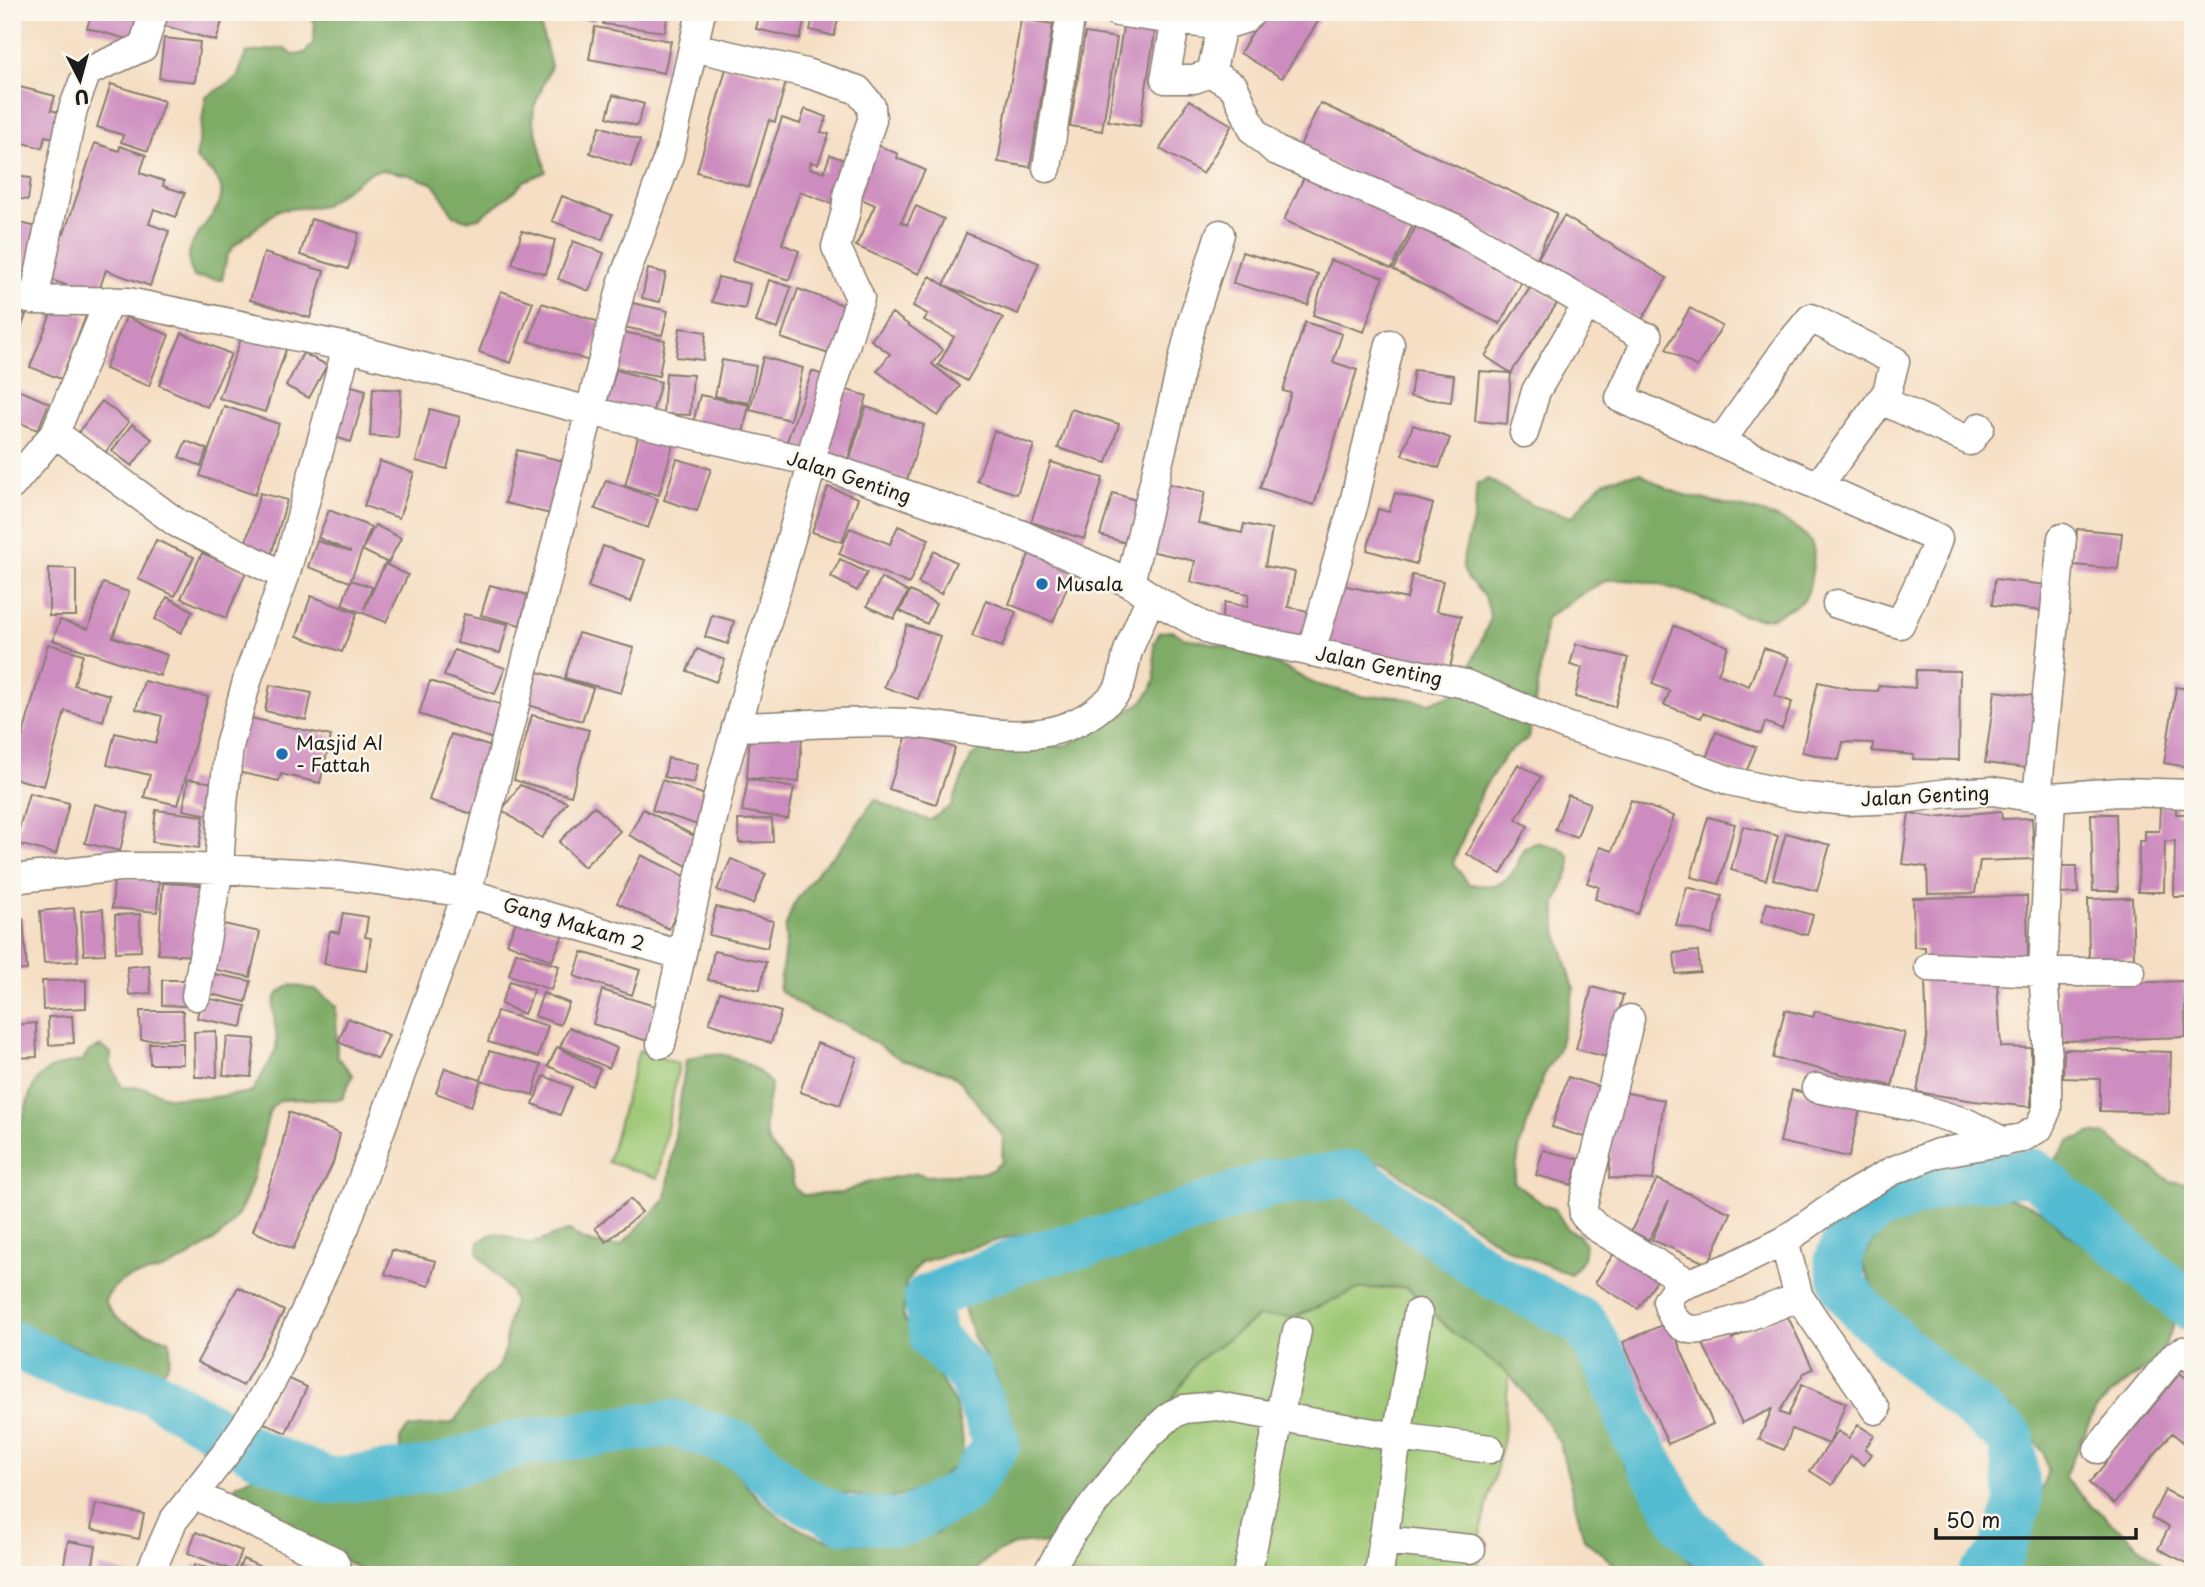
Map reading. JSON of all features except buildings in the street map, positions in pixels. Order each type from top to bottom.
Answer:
[{"type":"street","points":[[23,298],[72,109],[87,72],[144,47],[155,12]]},
{"type":"street","points":[[149,1575],[173,1521],[226,1453],[274,1377],[345,1227],[467,893],[623,281],[669,155],[701,12]]},
{"type":"street","points":[[1047,168],[1071,12]]},
{"type":"street","points":[[1117,12],[1222,26],[1244,19],[1252,12]]},
{"type":"street","points":[[1176,20],[1165,79],[1194,79],[1212,73],[1234,86],[1254,131],[1275,150],[1457,229],[1648,337],[1620,398],[1938,539],[1900,624],[1837,604]]},
{"type":"street","points":[[1212,73],[1222,26]]},
{"type":"street","points":[[662,1044],[723,774],[813,462],[814,446],[860,298],[836,247],[848,192],[872,120],[871,106],[858,90],[806,74],[693,47]]},
{"type":"street","points":[[736,727],[907,723],[994,735],[1056,732],[1079,723],[1116,694],[1129,649],[1192,322],[1220,234]]},
{"type":"street","name":"Jalan Genting","points":[[23,298],[109,301],[157,307],[347,347],[589,411],[813,462],[1020,534],[1141,590],[1212,631],[1465,684],[1569,727],[1670,758],[1730,781],[1796,796],[1847,801],[1992,791],[2044,797],[2120,792],[2193,794]]},
{"type":"street","points":[[12,485],[55,433],[109,301]]},
{"type":"street","points":[[1524,433],[1536,391],[1587,304]]},
{"type":"street","points":[[1720,443],[1787,347],[1811,318],[1895,360],[1887,392],[1818,486]]},
{"type":"street","points":[[1311,652],[1354,503],[1391,344]]},
{"type":"street","points":[[196,996],[219,869],[229,746],[249,674],[285,576],[347,347]]},
{"type":"street","points":[[1881,400],[1970,440],[1980,428]]},
{"type":"street","points":[[55,433],[177,523],[285,576]]},
{"type":"street","points":[[1799,1297],[1701,1329],[1690,1329],[1679,1324],[1670,1314],[1667,1301],[1675,1289],[1733,1266],[1784,1241],[1847,1197],[1892,1171],[1938,1153],[2022,1138],[2039,1128],[2047,1109],[2047,1029],[2043,972],[2044,797],[2062,538]]},
{"type":"street","name":"Gang Makam 2","points":[[12,880],[119,867],[341,875],[467,893],[681,956]]},
{"type":"street","points":[[1929,967],[2043,972],[2131,972]]},
{"type":"street","points":[[1630,1019],[1583,1205],[1584,1215],[1596,1227],[1689,1283]]},
{"type":"street","points":[[1816,1088],[1915,1107],[1967,1123],[2004,1142]]},
{"type":"street","points":[[1784,1241],[1799,1297],[1876,1410]]},
{"type":"street","points":[[1379,1575],[1397,1437],[1418,1313]]},
{"type":"street","points":[[1247,1575],[1297,1331]]},
{"type":"street","points":[[2098,1448],[2175,1355],[2183,1350],[2193,1359]]},
{"type":"street","points":[[1046,1575],[1074,1529],[1148,1436],[1171,1415],[1184,1409],[1217,1406],[1397,1437],[1490,1449]]},
{"type":"street","points":[[193,1494],[334,1561],[334,1575]]},
{"type":"street","points":[[1383,1540],[1471,1549]]},
{"type":"green space","points":[[306,12],[537,12],[551,66],[534,107],[533,119],[546,172],[524,181],[479,218],[466,220],[454,216],[434,184],[409,175],[382,170],[371,172],[323,206],[278,210],[234,246],[227,256],[222,280],[194,277],[189,263],[190,251],[194,240],[221,199],[221,188],[217,180],[196,159],[206,97],[237,78],[246,53],[284,48],[293,55],[305,53],[313,44],[315,23]]},
{"type":"green space","points":[[1641,473],[1659,485],[1679,493],[1744,508],[1786,522],[1808,538],[1814,552],[1810,586],[1804,599],[1769,618],[1749,617],[1661,585],[1610,580],[1578,596],[1546,618],[1539,680],[1528,739],[1507,753],[1483,789],[1453,863],[1469,884],[1491,885],[1499,884],[1511,875],[1524,848],[1536,842],[1560,848],[1570,856],[1570,869],[1556,903],[1556,927],[1574,989],[1558,1051],[1545,1072],[1520,1145],[1514,1182],[1544,1205],[1555,1209],[1568,1230],[1579,1235],[1585,1245],[1583,1258],[1571,1275],[1506,1248],[1384,1163],[1330,1160],[1243,1171],[1075,1226],[1009,1237],[921,1262],[906,1283],[903,1317],[955,1404],[963,1439],[962,1454],[956,1465],[930,1486],[904,1495],[881,1499],[833,1492],[800,1477],[734,1431],[698,1418],[625,1409],[586,1413],[551,1425],[442,1451],[420,1460],[408,1459],[401,1450],[400,1438],[408,1428],[453,1423],[483,1379],[494,1372],[505,1350],[507,1327],[514,1302],[510,1291],[478,1254],[479,1242],[494,1233],[500,1233],[532,1243],[570,1231],[581,1239],[594,1243],[621,1245],[666,1199],[686,1060],[710,1054],[732,1057],[753,1067],[771,1084],[766,1115],[767,1138],[772,1148],[787,1164],[794,1185],[803,1195],[842,1193],[866,1183],[916,1173],[928,1176],[980,1173],[992,1170],[1002,1162],[1003,1137],[960,1081],[950,1073],[902,1060],[846,1025],[808,1010],[779,990],[786,941],[785,929],[793,905],[819,869],[840,849],[875,799],[898,811],[930,820],[951,806],[971,757],[981,751],[1067,745],[1111,722],[1143,701],[1151,690],[1155,679],[1154,643],[1160,632],[1173,631],[1183,637],[1233,648],[1281,666],[1315,684],[1366,697],[1392,696],[1430,703],[1460,691],[1490,620],[1486,600],[1468,579],[1463,567],[1475,512],[1477,484],[1488,479],[1533,506],[1572,517],[1600,485],[1616,477]]},
{"type":"green space","points":[[291,985],[316,990],[336,1006],[337,1057],[353,1075],[342,1099],[283,1100],[270,1110],[251,1186],[238,1213],[224,1232],[186,1259],[158,1271],[127,1278],[110,1292],[105,1301],[116,1317],[132,1327],[170,1340],[170,1358],[163,1373],[151,1378],[138,1377],[98,1355],[12,1322],[12,1122],[22,1123],[29,1096],[39,1078],[55,1067],[81,1061],[89,1051],[101,1046],[111,1053],[111,1065],[122,1087],[146,1088],[167,1097],[207,1098],[252,1092],[276,1048],[273,1012],[276,997]]},
{"type":"green space","points":[[639,1050],[679,1064],[658,1178],[608,1162]]},
{"type":"green space","points":[[2092,1133],[2104,1134],[2170,1181],[2193,1185],[2193,1276],[2146,1250],[2103,1213],[2054,1161],[2069,1141]]},
{"type":"green space","points":[[1338,1192],[1363,1199],[1408,1227],[1438,1257],[1491,1296],[1564,1324],[1606,1393],[1624,1465],[1657,1509],[1674,1543],[1701,1575],[1627,1575],[1584,1539],[1560,1444],[1540,1412],[1509,1374],[1451,1331],[1407,1287],[1358,1289],[1295,1317],[1258,1317],[1197,1361],[1169,1404],[1129,1454],[1077,1551],[1046,1544],[1017,1544],[989,1558],[973,1575],[367,1575],[345,1560],[242,1508],[235,1485],[254,1476],[322,1490],[368,1492],[447,1474],[553,1455],[677,1439],[727,1450],[737,1470],[765,1504],[800,1529],[821,1537],[864,1544],[937,1533],[983,1494],[1008,1423],[996,1375],[974,1338],[960,1297],[968,1288],[1132,1245],[1155,1234],[1272,1200]]},
{"type":"green space","points":[[1999,1197],[2023,1202],[2045,1213],[2065,1232],[2136,1285],[2174,1323],[2160,1356],[2095,1410],[2064,1478],[2160,1564],[2164,1575],[1997,1575],[2031,1525],[2048,1469],[2044,1454],[2012,1408],[1988,1393],[1892,1313],[1871,1283],[1862,1261],[1883,1226],[1893,1219],[1970,1200]]},
{"type":"green space","points":[[1407,1287],[1451,1331],[1509,1374],[1502,1447],[1482,1525],[1478,1575],[1064,1575],[1129,1454],[1169,1404],[1197,1361],[1259,1317],[1295,1317],[1358,1289]]},
{"type":"waterway","points":[[1982,1575],[1999,1558],[2019,1502],[2011,1438],[1921,1365],[1862,1310],[1844,1288],[1838,1260],[1852,1228],[1879,1207],[1954,1180],[2033,1172],[2193,1309]]},
{"type":"waterway","points":[[12,1344],[71,1371],[151,1391],[257,1453],[330,1481],[433,1469],[520,1443],[674,1423],[743,1447],[791,1493],[843,1520],[905,1522],[965,1491],[997,1444],[970,1375],[933,1338],[927,1298],[1024,1258],[1126,1234],[1271,1183],[1353,1174],[1489,1273],[1584,1323],[1610,1369],[1637,1440],[1686,1526],[1741,1575]]},
{"type":"place","name":"Musala","points":[[1042,584]]},
{"type":"place","name":"Masjid Al - Fattah","points":[[282,754]]}]
